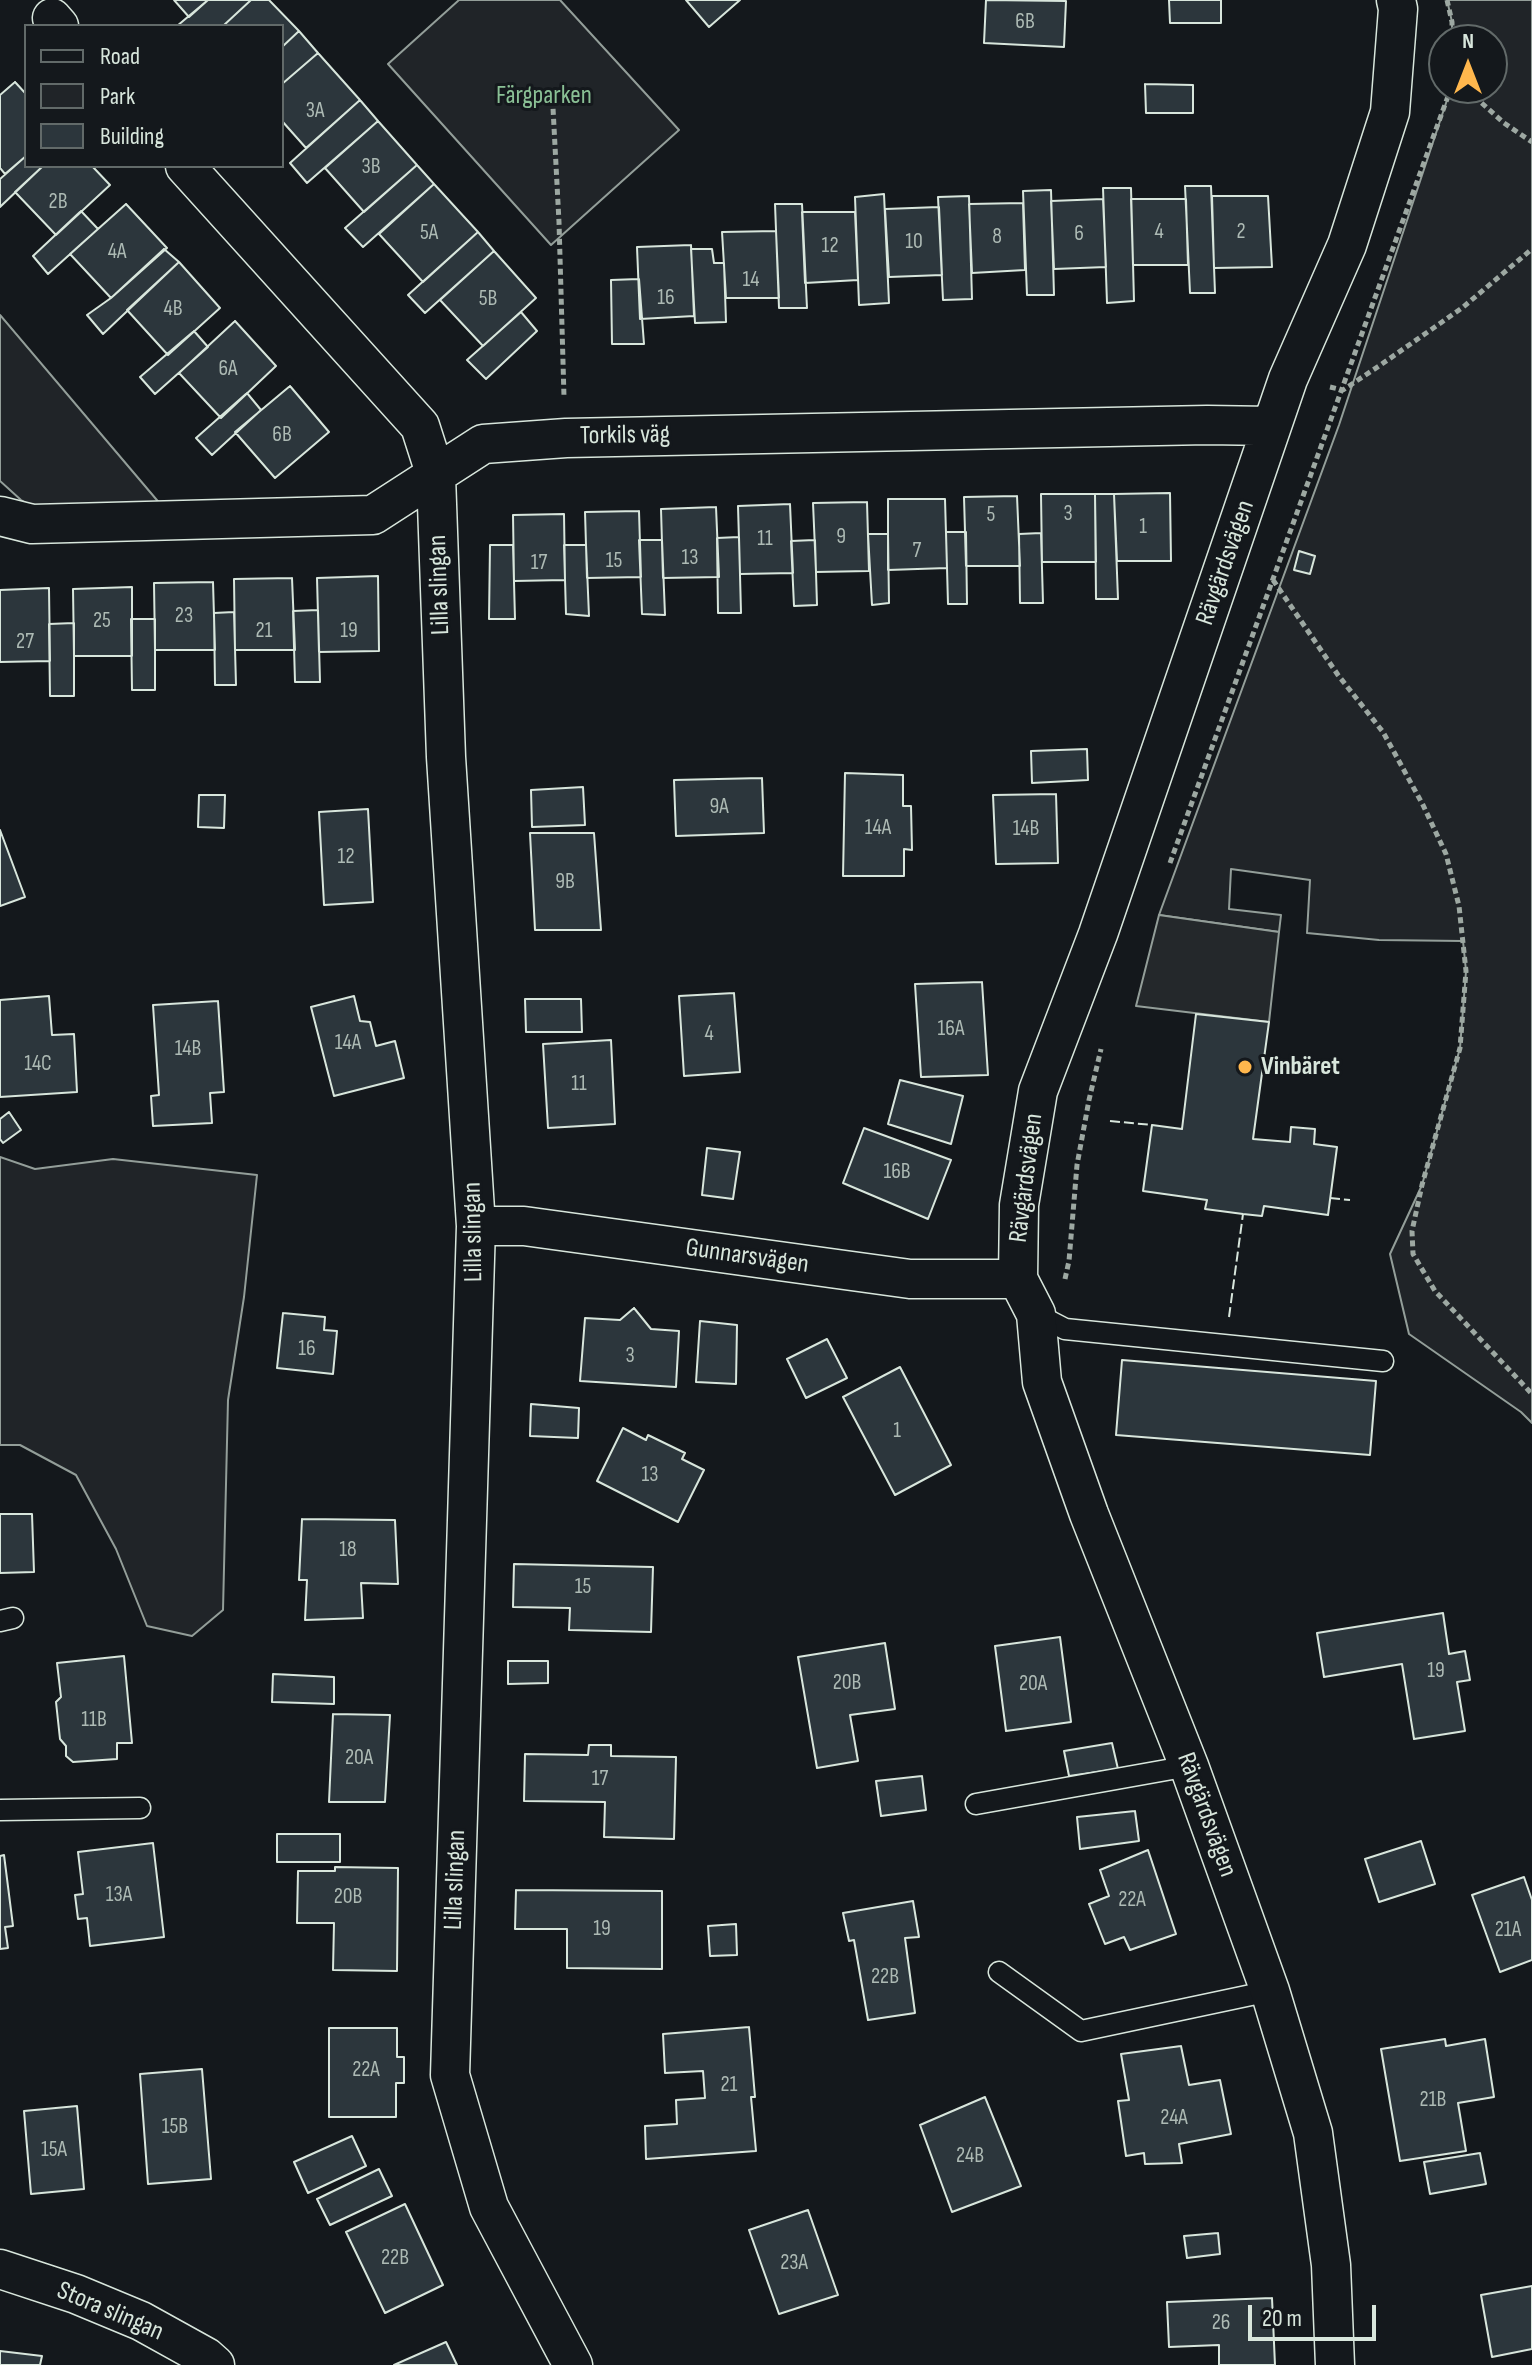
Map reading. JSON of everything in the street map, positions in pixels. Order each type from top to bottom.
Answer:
[{"type":"street","name":"Rävgärdsvägen","points":[[1335,2365],[1331,2265],[1313,2133],[1270,1991],[1189,1766],[1089,1514],[1042,1382],[1036,1314],[1018,1279],[1019,1205],[1038,1091],[1098,934],[1288,379],[1347,245],[1390,112],[1398,9],[1396,0]]},
{"type":"street","name":"Lilla slingan","points":[[187,168],[420,426],[436,476],[446,757],[476,1226],[450,2075],[489,2207],[573,2365]]},
{"type":"street","name":"Torkils väg","points":[[0,516],[32,524],[373,515],[483,444],[566,438],[1272,426]]},
{"type":"street","name":"Gunnarsvägen","points":[[476,1226],[524,1226],[910,1279],[1018,1279]]},
{"type":"street","name":"Stora slingan","points":[[0,2269],[76,2294],[141,2321],[215,2365]]},
{"type":"lane","points":[[1036,1314],[1065,1329],[1383,1361]]},
{"type":"lane","points":[[976,1804],[1189,1766]]},
{"type":"lane","points":[[0,1810],[140,1808]]},
{"type":"lane","points":[[999,1972],[1081,2031],[1270,1991]]},
{"type":"path","points":[[1447,0],[1452,24]]},
{"type":"path","points":[[552,89],[566,438]]},
{"type":"path","points":[[1165,876],[1448,104]]},
{"type":"path","points":[[1483,104],[1532,142]]},
{"type":"path","points":[[1343,390],[1462,308],[1532,249]]},
{"type":"path","points":[[1273,580],[1338,675],[1383,732],[1446,854],[1459,906],[1466,971],[1460,1048],[1422,1185],[1412,1231],[1413,1254],[1435,1291],[1532,1394]]},
{"type":"path","points":[[1036,1314],[1065,1280],[1077,1165],[1089,1100],[1106,1035]]},
{"type":"green space","name":"Färgparken","points":[[459,0],[560,0],[679,130],[551,245],[388,64]]},
{"type":"green space","points":[[1447,0],[1532,0],[1532,1423],[1521,1412],[1409,1334],[1390,1254],[1422,1185],[1460,1048],[1466,971],[1463,941],[1379,940],[1307,933],[1310,880],[1231,869],[1229,909],[1281,915],[1279,932],[1159,915],[1339,425],[1446,104],[1508,104],[1508,24],[1452,22]]},
{"type":"green space","points":[[0,315],[167,512],[44,513],[21,500],[0,481]]},
{"type":"green space","points":[[0,1157],[35,1169],[113,1159],[257,1175],[244,1297],[228,1400],[223,1610],[192,1636],[147,1626],[116,1549],[76,1475],[20,1445],[0,1445]]},
{"type":"shaded area","points":[[1159,915],[1279,932],[1269,1022],[1136,1006]]},
{"type":"building","points":[[174,0],[208,0],[189,17]]},
{"type":"building","points":[[208,0],[251,0],[225,24],[179,24]]},
{"type":"building","points":[[251,0],[269,0],[299,31],[284,45],[284,24],[225,24]]},
{"type":"building","points":[[686,0],[740,0],[709,27]]},
{"type":"building","points":[[986,0],[1066,1],[1064,47],[984,43]]},
{"type":"building","points":[[1169,0],[1221,0],[1221,23],[1170,23]]},
{"type":"building","points":[[299,31],[318,53],[284,82],[284,45]]},
{"type":"building","points":[[318,53],[360,100],[306,148],[284,123],[284,82]]},
{"type":"building","points":[[15,82],[24,92],[24,158],[5,174],[0,168],[0,95]]},
{"type":"building","points":[[1145,84],[1193,85],[1193,113],[1146,113]]},
{"type":"building","points":[[360,100],[378,121],[307,183],[290,163]]},
{"type":"building","points":[[378,121],[417,165],[364,212],[325,168]]},
{"type":"building","points":[[24,158],[24,168],[41,168],[0,207],[0,179]]},
{"type":"building","points":[[417,165],[434,184],[363,247],[345,228]]},
{"type":"building","points":[[41,168],[94,168],[110,185],[56,235],[15,192]]},
{"type":"building","points":[[434,184],[478,232],[423,282],[379,234]]},
{"type":"building","points":[[1185,186],[1211,186],[1215,293],[1190,293]]},
{"type":"building","points":[[1103,188],[1131,188],[1134,301],[1107,303]]},
{"type":"building","points":[[1051,190],[1054,295],[1027,295],[1023,191]]},
{"type":"building","points":[[884,194],[889,303],[859,305],[855,197]]},
{"type":"building","points":[[969,196],[972,299],[943,300],[938,197]]},
{"type":"building","points":[[1212,196],[1268,196],[1272,267],[1214,268]]},
{"type":"building","points":[[1103,199],[1106,267],[1054,269],[1051,201]]},
{"type":"building","points":[[1131,199],[1186,199],[1188,265],[1133,265]]},
{"type":"building","points":[[1023,203],[1025,270],[972,273],[969,204]]},
{"type":"building","points":[[126,204],[167,248],[111,298],[70,254]]},
{"type":"building","points":[[775,204],[802,204],[807,308],[779,308]]},
{"type":"building","points":[[939,207],[942,275],[889,277],[885,209]]},
{"type":"building","points":[[81,211],[98,229],[48,274],[33,256]]},
{"type":"building","points":[[802,212],[855,212],[858,280],[805,283]]},
{"type":"building","points":[[776,231],[779,298],[726,298],[722,232]]},
{"type":"building","points":[[478,232],[494,251],[425,313],[408,295]]},
{"type":"building","points":[[691,245],[694,316],[640,319],[637,247]]},
{"type":"building","points":[[164,249],[179,262],[103,334],[87,315],[111,298]]},
{"type":"building","points":[[691,249],[712,249],[714,263],[724,263],[726,322],[695,323]]},
{"type":"building","points":[[494,251],[536,298],[483,346],[440,300]]},
{"type":"building","points":[[179,262],[220,308],[168,355],[127,310]]},
{"type":"building","points":[[639,279],[644,344],[612,344],[611,280]]},
{"type":"building","points":[[521,312],[537,331],[486,379],[467,360]]},
{"type":"building","points":[[235,321],[276,366],[221,418],[179,373]]},
{"type":"building","points":[[194,331],[208,347],[155,394],[140,377]]},
{"type":"building","points":[[290,386],[329,432],[275,478],[235,432]]},
{"type":"building","points":[[247,393],[261,410],[212,455],[196,438]]},
{"type":"building","points":[[1170,493],[1171,561],[1117,561],[1114,494]]},
{"type":"building","points":[[1041,494],[1095,494],[1096,562],[1042,562]]},
{"type":"building","points":[[1095,494],[1114,494],[1118,599],[1096,599]]},
{"type":"building","points":[[1017,496],[1020,566],[966,566],[964,497]]},
{"type":"building","points":[[888,499],[945,499],[947,568],[888,570]]},
{"type":"building","points":[[867,502],[869,571],[816,572],[813,503]]},
{"type":"building","points":[[790,504],[793,573],[740,574],[738,506]]},
{"type":"building","points":[[716,507],[719,577],[663,578],[661,509]]},
{"type":"building","points":[[639,511],[641,577],[587,578],[585,512]]},
{"type":"building","points":[[564,514],[565,580],[514,581],[513,515]]},
{"type":"building","points":[[946,532],[966,532],[967,604],[948,604]]},
{"type":"building","points":[[1041,533],[1043,603],[1020,603],[1019,534]]},
{"type":"building","points":[[868,534],[888,534],[889,603],[872,605]]},
{"type":"building","points":[[739,537],[741,613],[718,613],[717,538]]},
{"type":"building","points":[[639,540],[662,540],[665,615],[642,614]]},
{"type":"building","points":[[815,540],[817,605],[794,606],[791,541]]},
{"type":"building","points":[[490,545],[513,545],[515,619],[489,619]]},
{"type":"building","points":[[564,545],[586,545],[589,616],[566,614]]},
{"type":"building","points":[[1299,551],[1315,556],[1310,574],[1294,570]]},
{"type":"building","points":[[378,576],[379,651],[319,652],[317,578]]},
{"type":"building","points":[[292,578],[295,650],[235,650],[234,579]]},
{"type":"building","points":[[213,582],[215,650],[155,650],[154,583]]},
{"type":"building","points":[[132,587],[132,656],[74,656],[73,589]]},
{"type":"building","points":[[49,588],[50,661],[0,662],[0,590]]},
{"type":"building","points":[[318,610],[320,682],[295,682],[293,611]]},
{"type":"building","points":[[234,612],[236,685],[215,685],[214,613]]},
{"type":"building","points":[[131,619],[155,619],[155,690],[132,690]]},
{"type":"building","points":[[74,623],[74,696],[50,696],[49,624]]},
{"type":"building","points":[[1087,749],[1088,780],[1032,783],[1031,751]]},
{"type":"building","points":[[845,773],[903,775],[903,806],[911,806],[912,850],[904,849],[904,876],[843,876]]},
{"type":"building","points":[[762,778],[764,833],[676,836],[674,780]]},
{"type":"building","points":[[583,787],[585,825],[532,827],[531,790]]},
{"type":"building","points":[[1056,794],[1058,863],[996,864],[993,795]]},
{"type":"building","points":[[199,795],[225,795],[224,828],[198,827]]},
{"type":"building","points":[[368,809],[373,902],[324,905],[319,812]]},
{"type":"building","points":[[0,830],[25,897],[0,906]]},
{"type":"building","points":[[530,833],[594,833],[601,930],[535,930]]},
{"type":"building","points":[[982,982],[988,1075],[921,1077],[915,984]]},
{"type":"building","points":[[734,993],[740,1072],[684,1076],[679,996]]},
{"type":"building","points":[[49,996],[52,1035],[74,1034],[77,1092],[0,1097],[0,1000]]},
{"type":"building","points":[[354,996],[360,1021],[370,1022],[376,1046],[395,1041],[404,1078],[334,1096],[311,1007]]},
{"type":"building","points":[[525,999],[581,999],[582,1032],[526,1032]]},
{"type":"building","points":[[218,1001],[224,1092],[210,1093],[212,1123],[153,1126],[151,1096],[159,1095],[153,1005]]},
{"type":"building","name":"Vinbäret","points":[[1196,1014],[1269,1022],[1253,1139],[1290,1142],[1291,1127],[1315,1129],[1314,1144],[1337,1147],[1328,1215],[1264,1206],[1262,1216],[1243,1214],[1205,1209],[1207,1200],[1143,1191],[1152,1125],[1182,1129]]},
{"type":"building","points":[[611,1040],[615,1124],[548,1128],[543,1044]]},
{"type":"building","points":[[900,1080],[963,1096],[951,1144],[888,1124]]},
{"type":"building","points":[[9,1112],[21,1130],[3,1143],[0,1139],[0,1119]]},
{"type":"building","points":[[864,1128],[951,1160],[928,1219],[843,1183]]},
{"type":"building","points":[[707,1148],[740,1152],[733,1199],[702,1195]]},
{"type":"building","points":[[634,1308],[651,1329],[679,1331],[676,1387],[580,1381],[585,1318],[620,1320]]},
{"type":"building","points":[[283,1313],[325,1317],[324,1330],[337,1331],[333,1374],[277,1368]]},
{"type":"building","points":[[700,1321],[737,1325],[736,1384],[696,1382]]},
{"type":"building","points":[[827,1339],[847,1378],[806,1398],[787,1359]]},
{"type":"building","points":[[1122,1360],[1376,1381],[1370,1455],[1116,1435]]},
{"type":"building","points":[[900,1367],[951,1465],[895,1495],[843,1397]]},
{"type":"building","points":[[531,1404],[579,1408],[578,1438],[530,1436]]},
{"type":"building","points":[[623,1428],[646,1440],[648,1435],[685,1453],[682,1459],[704,1470],[678,1522],[597,1481]]},
{"type":"building","points":[[0,1514],[32,1514],[34,1572],[0,1573]]},
{"type":"building","points":[[302,1519],[395,1520],[398,1584],[361,1583],[363,1618],[305,1620],[307,1580],[299,1580]]},
{"type":"building","points":[[514,1564],[653,1567],[651,1632],[569,1630],[570,1608],[513,1607]]},
{"type":"building","points":[[1443,1613],[1449,1654],[1465,1651],[1470,1680],[1457,1682],[1465,1731],[1414,1739],[1402,1664],[1324,1677],[1317,1633]]},
{"type":"building","points":[[1060,1637],[1071,1722],[1006,1731],[995,1646]]},
{"type":"building","points":[[885,1643],[895,1709],[850,1715],[858,1761],[817,1768],[798,1657]]},
{"type":"building","points":[[124,1656],[132,1743],[117,1743],[117,1759],[73,1762],[66,1756],[66,1746],[60,1739],[56,1702],[61,1697],[57,1663]]},
{"type":"building","points":[[508,1661],[548,1661],[548,1683],[508,1684]]},
{"type":"building","points":[[273,1674],[334,1677],[334,1704],[272,1702]]},
{"type":"building","points":[[333,1714],[390,1715],[385,1802],[329,1802]]},
{"type":"building","points":[[1112,1743],[1118,1769],[1069,1776],[1064,1751]]},
{"type":"building","points":[[589,1745],[611,1745],[611,1756],[676,1757],[674,1839],[604,1837],[605,1802],[524,1801],[525,1754],[588,1755]]},
{"type":"building","points":[[922,1776],[926,1810],[881,1816],[876,1781]]},
{"type":"building","points":[[1135,1811],[1139,1841],[1080,1849],[1077,1817]]},
{"type":"building","points":[[277,1834],[340,1834],[340,1862],[277,1862]]},
{"type":"building","points":[[1421,1841],[1435,1884],[1379,1902],[1365,1859]]},
{"type":"building","points":[[153,1843],[164,1937],[90,1946],[87,1918],[78,1919],[75,1895],[83,1894],[78,1852]]},
{"type":"building","points":[[1148,1850],[1176,1934],[1130,1950],[1124,1937],[1105,1944],[1089,1904],[1109,1896],[1100,1870]]},
{"type":"building","points":[[4,1855],[13,1926],[5,1927],[8,1948],[0,1949],[0,1856]]},
{"type":"building","points":[[335,1867],[398,1868],[397,1971],[333,1970],[334,1923],[297,1923],[298,1871],[335,1871]]},
{"type":"building","points":[[1524,1877],[1532,1900],[1532,1960],[1500,1972],[1472,1895]]},
{"type":"building","points":[[516,1890],[662,1891],[662,1969],[567,1968],[567,1929],[515,1929]]},
{"type":"building","points":[[913,1901],[919,1937],[905,1938],[915,2013],[868,2020],[854,1940],[849,1941],[843,1913]]},
{"type":"building","points":[[736,1924],[737,1955],[710,1956],[708,1926]]},
{"type":"building","points":[[749,2027],[756,2151],[646,2159],[645,2126],[677,2124],[676,2100],[705,2098],[703,2071],[665,2073],[663,2034]]},
{"type":"building","points":[[329,2028],[397,2028],[397,2057],[404,2057],[404,2083],[396,2083],[396,2117],[329,2117]]},
{"type":"building","points":[[1445,2039],[1446,2046],[1485,2039],[1494,2097],[1458,2103],[1466,2151],[1400,2161],[1381,2049]]},
{"type":"building","points":[[1181,2046],[1189,2085],[1220,2080],[1231,2134],[1179,2144],[1182,2163],[1145,2164],[1144,2153],[1126,2156],[1118,2101],[1129,2100],[1121,2054]]},
{"type":"building","points":[[202,2069],[211,2179],[148,2184],[140,2074]]},
{"type":"building","points":[[985,2097],[1021,2186],[952,2212],[920,2125]]},
{"type":"building","points":[[77,2106],[84,2189],[31,2194],[24,2111]]},
{"type":"building","points":[[352,2136],[366,2166],[308,2193],[294,2162]]},
{"type":"building","points":[[1480,2153],[1486,2184],[1430,2194],[1424,2162]]},
{"type":"building","points":[[379,2169],[392,2196],[330,2225],[317,2199]]},
{"type":"building","points":[[405,2204],[443,2285],[385,2313],[346,2232]]},
{"type":"building","points":[[808,2210],[838,2295],[779,2314],[749,2230]]},
{"type":"building","points":[[1218,2233],[1220,2254],[1187,2258],[1184,2236]]},
{"type":"building","points":[[1532,2286],[1532,2349],[1492,2357],[1481,2295]]},
{"type":"building","points":[[1272,2298],[1275,2365],[1219,2365],[1219,2345],[1169,2347],[1167,2302]]},
{"type":"building","points":[[446,2342],[457,2365],[394,2365]]},
{"type":"building","points":[[0,2351],[42,2356],[40,2365],[0,2365]]},
{"type":"fence","points":[[1110,1121],[1152,1125]]},
{"type":"fence","points":[[1330,1198],[1350,1200]]},
{"type":"fence","points":[[1229,1317],[1243,1214]]},
{"type":"place","name":"Vinbäret","points":[[1245,1067]]}]
